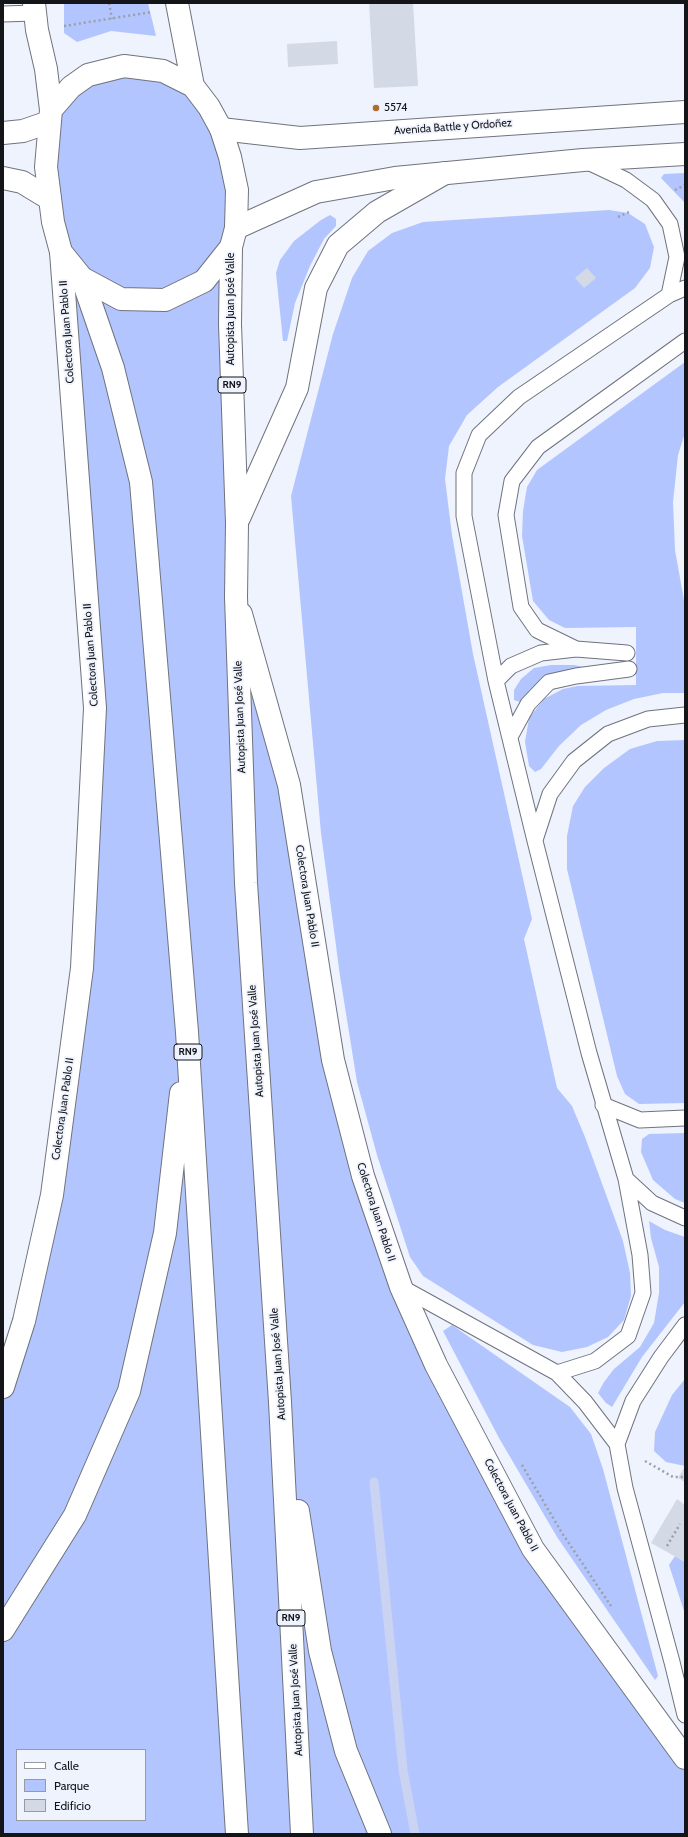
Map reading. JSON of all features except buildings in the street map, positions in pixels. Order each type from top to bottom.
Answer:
[{"type":"main road","points":[[177,5],[192,86]]},
{"type":"main road","points":[[35,15],[46,69],[50,116],[46,167],[53,222],[61,252],[82,278],[121,299],[165,300],[204,281],[233,238],[316,192],[395,178],[583,160],[685,154]]},
{"type":"main road","points":[[3,133],[23,131],[50,116],[70,87],[88,75],[124,66],[163,71],[192,86]]},
{"type":"main road","name":"Autopista Juan José Valle","points":[[192,86],[209,107],[221,129],[230,157],[237,190],[233,238],[230,324],[237,523],[236,597],[246,883],[280,1402],[302,1834]]},
{"type":"main road","name":"Avenida Battle y Ordoñez","points":[[221,129],[300,138],[685,112]]},
{"type":"main road","points":[[237,523],[297,388],[316,288],[338,245],[377,212],[445,173]]},
{"type":"main road","points":[[3,178],[22,182],[50,199]]},
{"type":"main road","name":"Colectora Juan Pablo II","points":[[3,1387],[24,1320],[52,1195],[82,968],[95,708],[61,252]]},
{"type":"main road","name":"RN9","points":[[82,278],[113,368],[141,482],[187,1032],[237,1834]]},
{"type":"main road","name":"Colectora Juan Pablo II","points":[[236,597],[289,785],[333,1060],[363,1176],[401,1287],[436,1365],[533,1549],[685,1758]]},
{"type":"main road","points":[[3,1630],[76,1515],[129,1391],[166,1233],[187,1032]]},
{"type":"main road","points":[[280,1402],[320,1651],[346,1751],[380,1834]]},
{"type":"lane","points":[[3,14],[35,15]]},
{"type":"lane","points":[[583,160],[632,184],[653,200],[670,224],[677,257],[669,295]]},
{"type":"lane","points":[[557,1373],[595,1361],[628,1336],[643,1293],[640,1255],[626,1180],[603,1105],[535,841],[496,681],[464,516],[464,473],[478,435],[519,397],[669,295],[685,288]]},
{"type":"lane","points":[[576,649],[537,630],[521,607],[506,515],[512,481],[538,447],[685,341]]},
{"type":"lane","points":[[496,681],[511,666],[541,653],[576,649],[627,653]]},
{"type":"lane","points":[[510,737],[528,704],[550,682],[576,676],[629,669]]},
{"type":"lane","points":[[535,841],[550,794],[574,761],[608,734],[648,719],[685,715]]},
{"type":"lane","points":[[603,1105],[640,1120],[685,1118]]},
{"type":"lane","points":[[626,1180],[652,1203],[685,1218]]},
{"type":"lane","points":[[401,1287],[557,1373],[585,1402],[617,1444],[625,1488],[685,1715]]},
{"type":"lane","points":[[617,1444],[633,1401],[661,1357],[685,1325]]},
{"type":"path","points":[[109,3],[112,19]]},
{"type":"path","points":[[35,15],[112,19],[177,5]]},
{"type":"path","points":[[617,1444],[673,1477],[685,1476]]},
{"type":"path","points":[[519,1460],[562,1533],[613,1608]]},
{"type":"green space","points":[[64,3],[148,3],[156,36],[111,31],[77,42],[64,33]]},
{"type":"green space","points":[[124,66],[193,86],[230,157],[236,597],[289,785],[333,1060],[401,1287],[533,1549],[685,1758],[685,1834],[3,1834],[3,1387],[52,1195],[95,708],[51,110]]},
{"type":"green space","points":[[685,173],[685,203],[661,178],[664,174]]},
{"type":"green space","points":[[609,210],[628,213],[645,224],[654,247],[650,268],[635,288],[498,387],[467,415],[449,446],[445,479],[452,535],[473,654],[532,919],[524,939],[557,1088],[572,1106],[585,1137],[623,1241],[630,1273],[631,1296],[624,1320],[608,1337],[587,1347],[562,1352],[533,1345],[423,1276],[410,1257],[377,1155],[357,1082],[340,976],[321,833],[291,496],[333,334],[352,278],[368,251],[392,233],[423,222]]},
{"type":"green space","points":[[330,215],[336,219],[336,226],[324,239],[310,266],[295,303],[287,341],[283,341],[276,273],[280,260],[294,241],[321,220]]},
{"type":"green space","points":[[685,362],[685,433],[678,455],[673,502],[675,550],[685,606],[685,693],[663,693],[634,699],[606,710],[581,725],[559,746],[541,769],[535,772],[529,766],[525,742],[529,718],[544,699],[563,689],[577,686],[636,685],[636,627],[565,628],[549,620],[533,601],[522,536],[523,511],[527,487],[537,470]]},
{"type":"green space","points":[[551,665],[574,665],[588,668],[540,682],[520,702],[514,700],[514,690],[521,679],[534,668]]},
{"type":"green space","points":[[685,740],[685,1103],[639,1104],[625,1094],[617,1076],[567,869],[567,836],[573,806],[585,787],[604,768],[630,749],[657,741]]},
{"type":"green space","points":[[685,1133],[685,1203],[675,1199],[653,1180],[641,1152],[642,1139],[649,1134]]},
{"type":"green space","points":[[649,1221],[665,1230],[685,1237],[685,1302],[642,1357],[612,1407],[606,1403],[598,1393],[614,1369],[640,1347],[654,1323],[659,1293],[659,1267],[651,1238]]},
{"type":"green space","points":[[452,1325],[570,1407],[591,1434],[603,1469],[658,1676],[655,1680],[557,1537],[499,1438],[443,1331]]},
{"type":"green space","points":[[685,1379],[685,1466],[666,1462],[654,1451],[655,1432],[672,1395]]},
{"type":"green space","points":[[675,1556],[685,1562],[685,1614],[669,1565]]},
{"type":"waterway","points":[[374,1482],[403,1770],[415,1834]]},
{"type":"place","name":"5574","points":[[376,108]]}]
